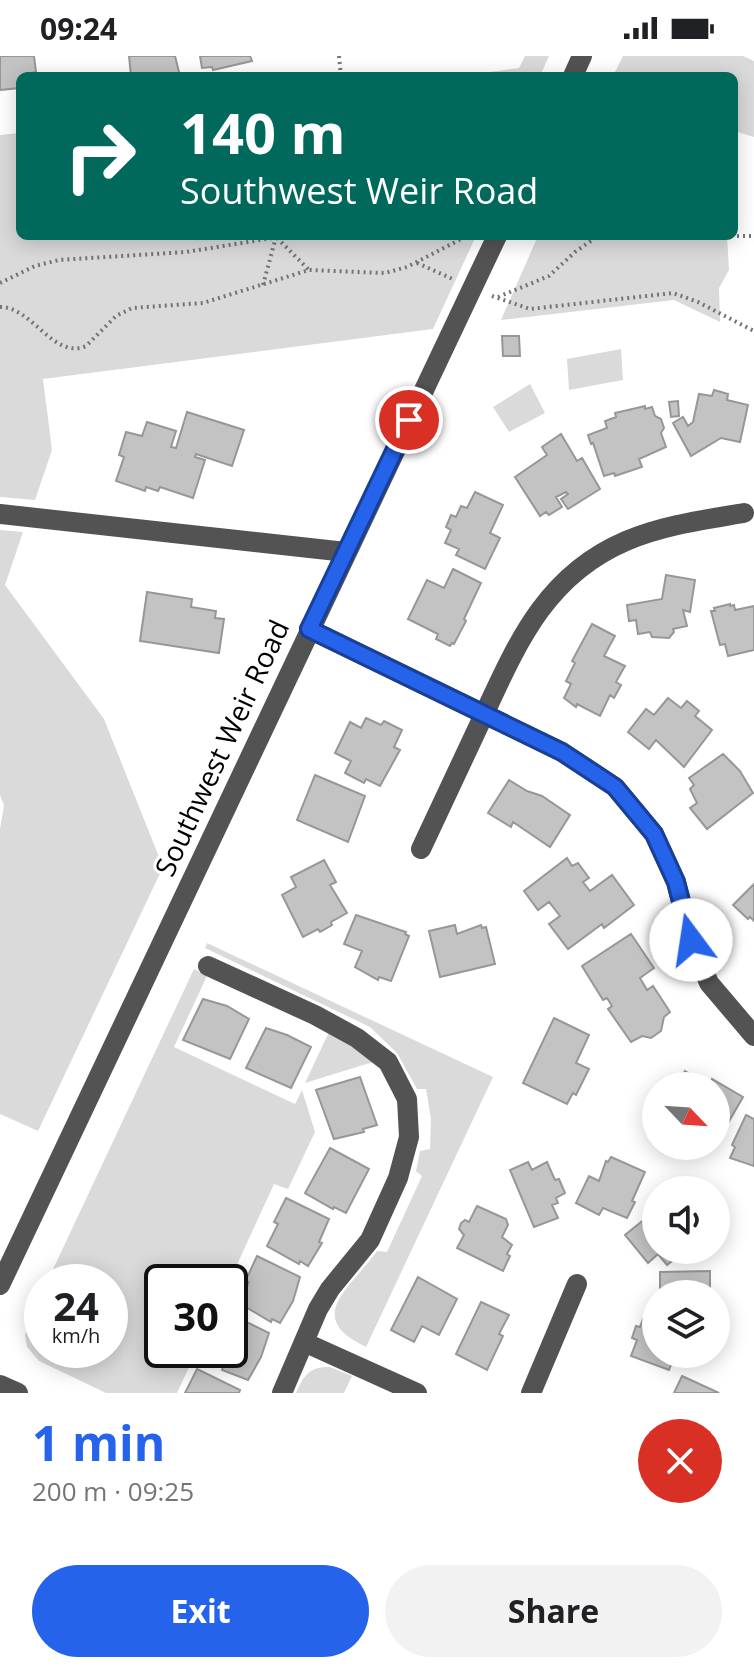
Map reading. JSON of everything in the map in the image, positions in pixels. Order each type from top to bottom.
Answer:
[{"type":"street","name":"Southwest Weir Road","points":[[0,1285],[495,240]]},
{"type":"street","points":[[421,849],[520,637],[547,600],[582,567],[624,542],[672,525],[744,513]]},
{"type":"street","points":[[0,514],[346,552]]},
{"type":"street","points":[[309,629],[562,752],[615,787],[654,834],[676,882],[691,940],[709,983],[754,1036]]},
{"type":"street","points":[[208,966],[315,1015],[357,1038],[388,1062],[407,1099],[409,1137],[398,1178],[370,1240],[330,1289],[318,1309],[282,1393]]},
{"type":"street","points":[[531,1393],[577,1284]]},
{"type":"street","points":[[306,1343],[417,1393]]},
{"type":"street","points":[[0,1385],[18,1393]]},
{"type":"path","points":[[0,283],[35,266],[59,260],[186,252],[258,240]]},
{"type":"path","points":[[263,286],[275,240]]},
{"type":"path","points":[[279,240],[309,270]]},
{"type":"path","points":[[0,307],[23,313],[54,340],[80,349],[116,316],[132,308],[203,303],[309,270],[385,273],[417,263],[460,240]]},
{"type":"path","points":[[495,298],[549,276],[586,240]]},
{"type":"path","points":[[417,263],[495,298],[530,309],[673,293],[698,302],[754,331]]},
{"type":"shaded area","points":[[525,56],[549,56],[542,72],[489,72],[519,68]]},
{"type":"shaded area","points":[[623,56],[743,56],[754,61],[754,137],[738,132],[738,72],[615,72]]},
{"type":"shaded area","points":[[16,133],[16,240],[474,240],[433,329],[43,379],[52,450],[35,500],[0,497],[0,135]]},
{"type":"shaded area","points":[[536,240],[727,240],[729,270],[719,288],[720,322],[674,300],[501,320]]},
{"type":"shaded area","points":[[621,349],[623,380],[569,390],[567,359]]},
{"type":"shaded area","points":[[530,384],[545,413],[509,432],[493,407]]},
{"type":"shaded area","points":[[0,530],[23,532],[5,585],[104,719],[163,867],[38,1131],[0,1114],[0,829],[4,805],[0,795]]},
{"type":"shaded area","points":[[207,943],[493,1077],[366,1347],[347,1336],[337,1324],[335,1313],[346,1289],[377,1251],[387,1252],[422,1176],[416,1171],[420,1151],[430,1149],[431,1119],[426,1089],[417,1089],[397,1053],[370,1027],[205,948]]},
{"type":"shaded area","points":[[194,969],[207,976],[174,1047],[295,1104],[302,1090],[315,1132],[288,1189],[274,1184],[237,1264],[144,1264],[144,1368],[189,1368],[177,1393],[106,1393],[54,1368],[128,1368],[128,1264],[55,1264]]},
{"type":"shaded area","points":[[329,1032],[351,1043],[373,1062],[305,1083]]},
{"type":"shaded area","points":[[330,1367],[352,1376],[344,1393],[296,1393],[308,1373],[317,1368]]},
{"type":"building","points":[[0,56],[34,56],[36,72],[16,72],[16,88],[0,90]]},
{"type":"building","points":[[129,56],[175,56],[179,72],[131,72]]},
{"type":"building","points":[[200,56],[250,56],[252,61],[213,70],[212,67],[202,68]]},
{"type":"building","points":[[502,336],[519,336],[520,356],[503,356]]},
{"type":"building","points":[[714,390],[728,394],[727,400],[748,405],[740,442],[721,438],[691,456],[673,423],[683,417],[688,426],[693,422],[699,394],[712,396]]},
{"type":"building","points":[[678,401],[679,416],[671,417],[669,402]]},
{"type":"building","points":[[645,406],[645,409],[652,407],[655,416],[661,419],[664,428],[661,433],[666,447],[639,459],[642,467],[615,476],[614,473],[604,476],[588,435],[607,428],[605,421],[616,417],[615,413]]},
{"type":"building","points":[[187,412],[244,430],[232,466],[196,454],[195,457],[205,460],[193,498],[160,487],[158,491],[146,487],[145,491],[116,481],[124,457],[119,455],[126,432],[142,436],[147,422],[176,431],[171,447],[176,448]]},
{"type":"building","points":[[561,434],[577,461],[582,458],[600,489],[568,509],[561,499],[568,494],[566,492],[556,497],[562,507],[549,515],[546,512],[540,516],[515,477],[547,455],[542,447]]},
{"type":"building","points":[[475,492],[503,505],[490,533],[500,538],[485,569],[456,555],[459,549],[445,543],[451,530],[446,527],[451,515],[456,517],[461,506],[467,508]]},
{"type":"building","points":[[453,569],[481,583],[464,619],[466,621],[450,646],[436,639],[438,634],[408,619],[427,580],[444,588]]},
{"type":"building","points":[[666,575],[695,580],[690,612],[683,610],[687,626],[673,629],[669,638],[652,637],[650,632],[638,634],[636,620],[629,621],[627,605],[662,599]]},
{"type":"building","points":[[147,592],[192,599],[191,607],[216,611],[215,618],[224,619],[219,653],[140,641]]},
{"type":"building","points":[[734,605],[735,610],[754,606],[754,650],[728,656],[725,644],[720,645],[711,611]]},
{"type":"building","points":[[592,624],[615,636],[604,656],[625,666],[616,682],[621,685],[614,698],[610,695],[600,716],[577,704],[576,707],[564,698],[571,684],[566,681],[575,663],[572,661]]},
{"type":"building","points":[[668,698],[681,708],[687,701],[699,711],[695,716],[712,730],[684,767],[656,740],[649,749],[628,732],[646,709],[654,715]]},
{"type":"building","points":[[366,718],[381,725],[384,721],[402,730],[394,747],[400,750],[380,786],[366,779],[364,783],[345,773],[351,761],[335,753],[350,722],[361,728]]},
{"type":"building","points":[[723,754],[740,771],[753,793],[707,829],[690,808],[697,803],[690,789],[694,785],[689,778]]},
{"type":"building","points":[[315,775],[365,796],[348,842],[297,820]]},
{"type":"building","points":[[509,780],[542,796],[570,815],[550,847],[513,822],[511,827],[488,813]]},
{"type":"building","points":[[567,858],[572,866],[578,863],[589,878],[583,882],[590,891],[612,875],[634,905],[604,928],[602,924],[568,949],[549,924],[560,916],[549,902],[538,910],[524,891]]},
{"type":"building","points":[[324,860],[336,882],[330,885],[347,913],[320,932],[318,929],[303,937],[282,895],[296,887],[291,877]]},
{"type":"building","points":[[754,884],[754,921],[733,905]]},
{"type":"building","points":[[356,915],[406,932],[409,936],[391,981],[379,977],[378,980],[355,967],[362,951],[344,944]]},
{"type":"building","points":[[455,925],[457,934],[481,925],[482,928],[486,927],[495,964],[440,977],[429,931]]},
{"type":"building","points":[[631,934],[654,968],[640,978],[647,990],[653,986],[670,1012],[664,1017],[661,1031],[651,1038],[642,1036],[631,1042],[608,1009],[612,1006],[607,998],[603,1000],[582,966]]},
{"type":"building","points":[[203,999],[227,1006],[249,1019],[230,1059],[183,1040]]},
{"type":"building","points":[[554,1018],[589,1035],[576,1063],[589,1069],[576,1095],[573,1093],[567,1104],[523,1083]]},
{"type":"building","points":[[266,1028],[311,1047],[291,1088],[246,1068]]},
{"type":"building","points":[[360,1077],[377,1125],[363,1129],[364,1132],[334,1139],[316,1090]]},
{"type":"building","points":[[730,1089],[743,1097],[730,1120]]},
{"type":"building","points":[[746,1115],[754,1119],[754,1166],[730,1158],[735,1147],[732,1145]]},
{"type":"building","points":[[330,1148],[369,1169],[346,1213],[305,1193]]},
{"type":"building","points":[[611,1157],[645,1172],[627,1218],[603,1208],[599,1215],[576,1203],[589,1176],[599,1181]]},
{"type":"building","points":[[528,1162],[532,1170],[547,1162],[565,1193],[556,1198],[558,1203],[552,1205],[558,1218],[534,1227],[510,1170]]},
{"type":"building","points":[[286,1198],[329,1219],[319,1242],[322,1243],[308,1266],[267,1246]]},
{"type":"building","points":[[477,1206],[506,1219],[508,1225],[502,1237],[512,1245],[503,1271],[457,1248],[464,1235],[459,1229],[461,1223],[465,1220],[469,1222]]},
{"type":"building","points":[[642,1221],[642,1256],[625,1235]]},
{"type":"building","points":[[257,1256],[300,1277],[293,1301],[280,1323],[272,1319],[271,1322],[248,1308],[248,1276]]},
{"type":"building","points":[[710,1271],[710,1280],[660,1280],[660,1272]]},
{"type":"building","points":[[418,1277],[457,1299],[439,1335],[422,1326],[414,1342],[391,1330]]},
{"type":"building","points":[[481,1302],[509,1315],[487,1370],[456,1354]]},
{"type":"building","points":[[642,1322],[642,1360],[631,1356],[637,1340],[632,1338],[636,1326],[640,1327]]},
{"type":"building","points":[[248,1323],[269,1333],[261,1357],[248,1380],[222,1370],[248,1368]]},
{"type":"building","points":[[197,1369],[240,1390],[239,1393],[185,1393]]},
{"type":"building","points":[[682,1376],[719,1393],[674,1393]]},
{"type":"route","points":[[409,420],[309,629],[562,752],[615,787],[654,834],[676,882],[691,940]]}]
